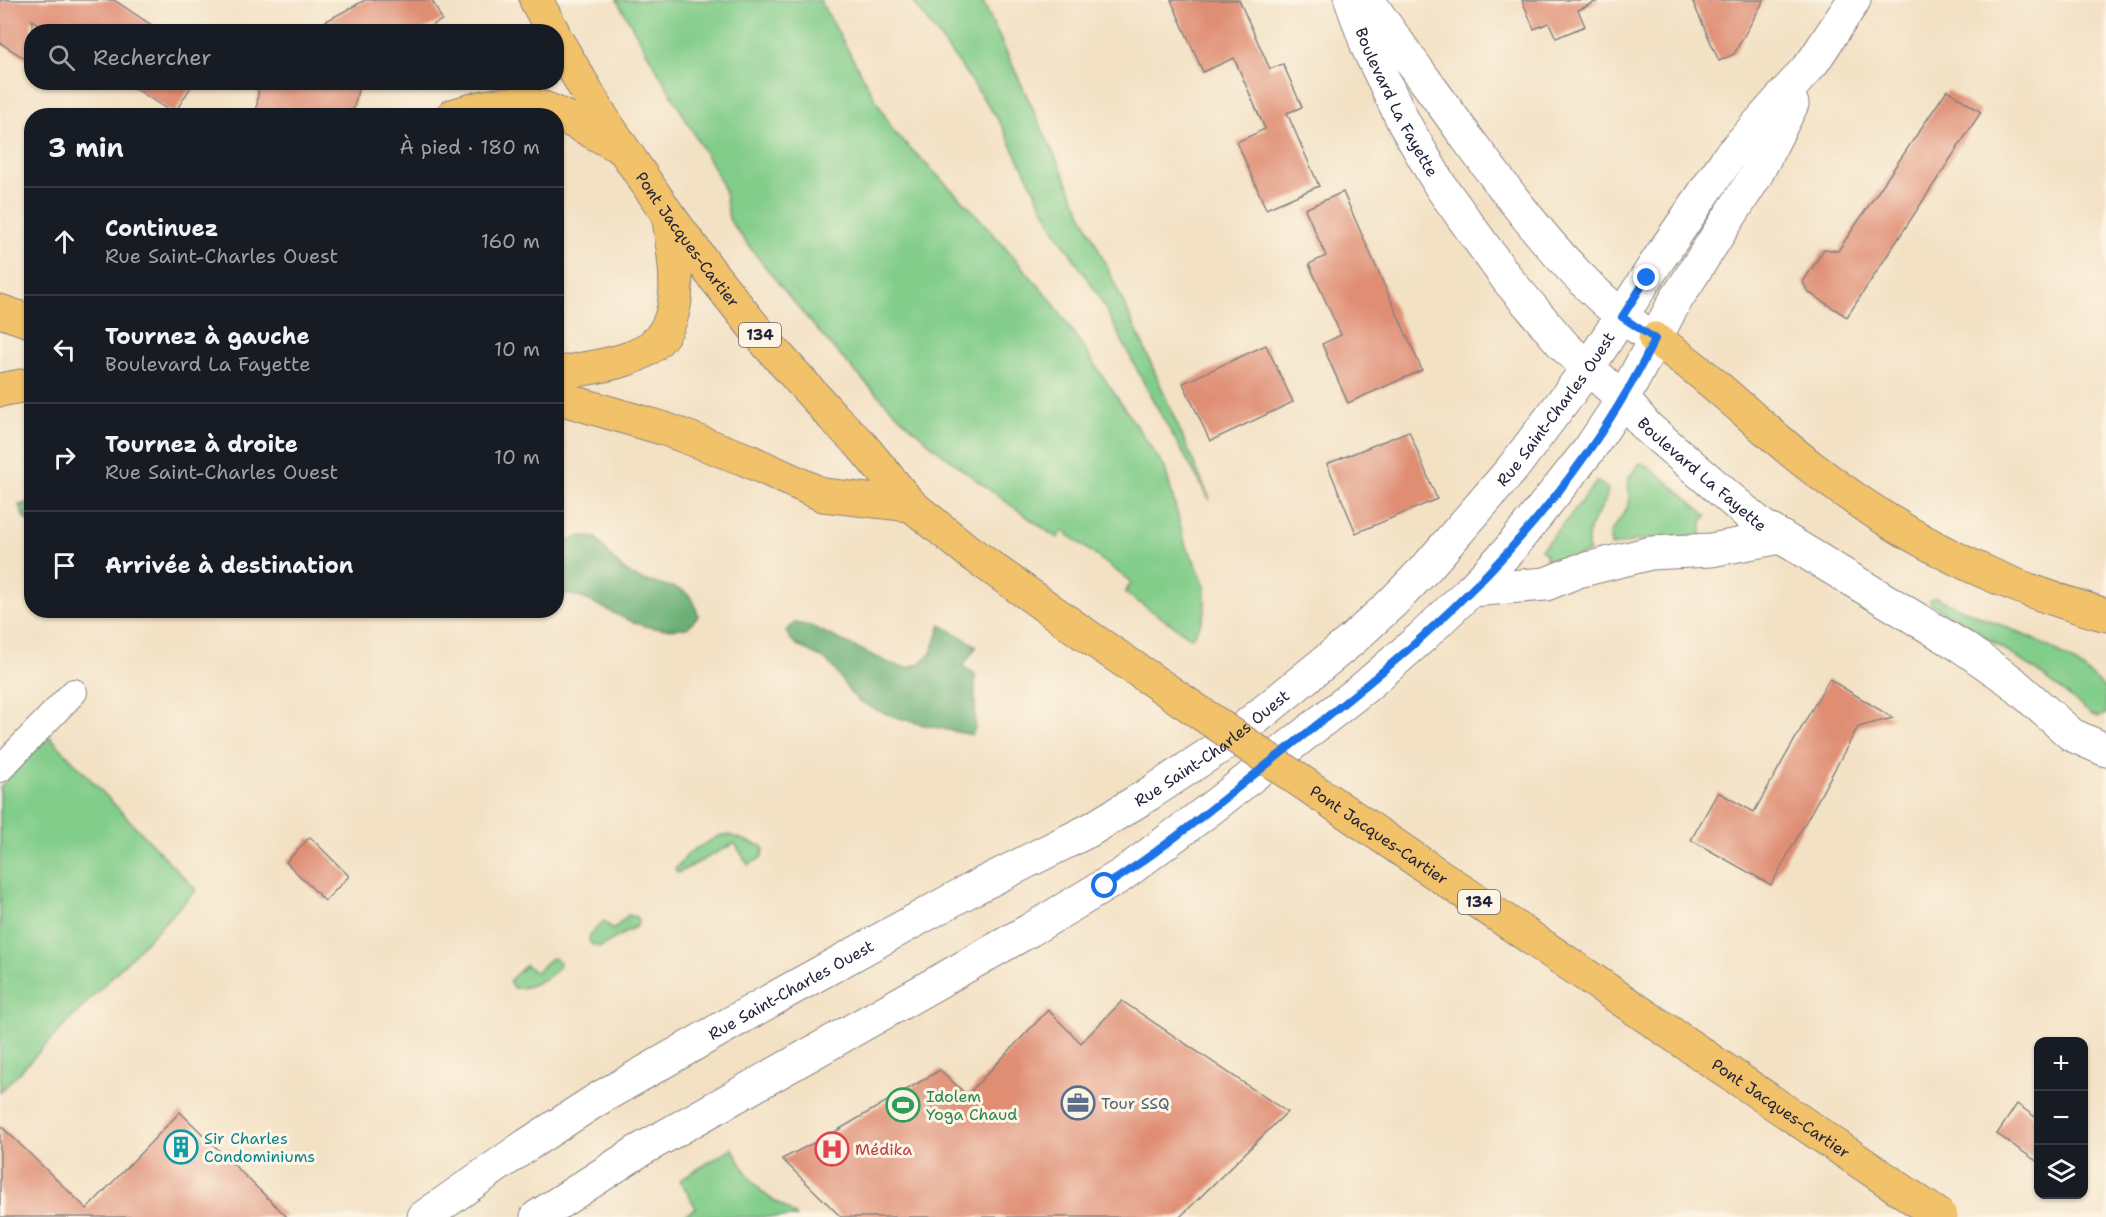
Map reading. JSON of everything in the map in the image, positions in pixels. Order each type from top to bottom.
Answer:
[{"type":"main road","points":[[536,0],[549,24]]},
{"type":"main road","name":"Pont Jacques-Cartier","points":[[564,52],[622,147],[711,273],[769,346],[861,445],[911,505],[968,550],[1080,631],[1941,1217]]},
{"type":"main road","points":[[483,108],[520,104],[539,108]]},
{"type":"main road","points":[[564,118],[622,147]]},
{"type":"main road","points":[[564,376],[635,356],[654,345],[665,331],[671,321],[676,292],[669,216]]},
{"type":"main road","points":[[0,311],[24,319]]},
{"type":"main road","points":[[1655,339],[1686,359],[1809,465],[1873,512],[1930,545],[1994,576],[2042,595],[2106,615]]},
{"type":"main road","points":[[564,381],[630,418],[731,454],[823,495],[911,505]]},
{"type":"main road","points":[[0,390],[24,386]]},
{"type":"street","name":"Boulevard La Fayette","points":[[1351,0],[1368,48],[1400,115],[1441,187],[1526,302],[1556,338],[1623,399],[1647,427],[1761,525],[1961,646],[2011,681],[2072,735],[2106,750]]},
{"type":"street","name":"Boulevard La Fayette","points":[[1368,0],[1511,195],[1569,265],[1622,317],[1655,339]]},
{"type":"street","name":"Rue Saint-Charles Ouest","points":[[537,1217],[646,1147],[1030,930],[1122,875],[1214,806],[1366,686],[1421,639],[1509,550],[1589,450],[1623,399],[1691,274],[1755,177],[1813,62],[1854,0]]},
{"type":"street","name":"Rue Saint-Charles Ouest","points":[[424,1217],[526,1145],[598,1099],[782,994],[963,895],[1090,830],[1203,760],[1353,639],[1428,566],[1512,469],[1588,368],[1728,158],[1813,62]]},
{"type":"street","points":[[1471,590],[1546,584],[1578,572],[1651,553],[1712,550],[1781,537]]},
{"type":"street","points":[[0,769],[74,692]]},
{"type":"green space","points":[[617,0],[820,0],[894,132],[972,210],[1051,300],[1165,468],[1186,547],[1205,587],[1205,612],[1192,638],[1125,593],[1131,582],[1063,531],[1057,538],[944,456],[902,419],[850,367],[755,254],[729,219],[725,193],[717,174]]},
{"type":"green space","points":[[912,0],[982,0],[1140,338],[1210,500],[1157,408],[1097,293],[1054,229],[1001,124]]},
{"type":"green space","points":[[1640,463],[1651,468],[1707,516],[1702,521],[1701,535],[1641,540],[1611,546],[1610,533],[1629,502],[1628,479]]},
{"type":"green space","points":[[1597,481],[1608,489],[1603,505],[1589,531],[1589,552],[1547,567],[1546,554],[1541,549]]},
{"type":"green space","points":[[24,504],[24,518],[19,505]]},
{"type":"green space","points":[[581,536],[596,538],[616,563],[632,575],[642,580],[681,590],[689,595],[698,616],[687,628],[655,628],[622,618],[580,597],[564,594],[564,542]]},
{"type":"green space","points":[[1935,597],[2048,646],[2069,659],[2106,690],[2106,714],[2099,717],[2092,715],[2015,656],[1931,604],[1930,600]]},
{"type":"green space","points":[[795,623],[811,626],[891,664],[908,668],[922,662],[932,651],[941,625],[977,646],[963,666],[975,674],[975,728],[972,735],[912,722],[868,706],[852,695],[830,664],[793,642],[786,631]]},
{"type":"green space","points":[[49,736],[196,890],[0,1092],[0,787]]},
{"type":"green space","points":[[721,835],[729,835],[761,846],[764,849],[761,858],[748,865],[735,843],[678,873],[675,869],[691,851]]},
{"type":"green space","points":[[628,915],[636,917],[637,926],[600,947],[591,944],[590,935],[604,921],[613,930]]},
{"type":"green space","points":[[554,958],[560,962],[559,967],[538,982],[514,988],[509,981],[526,965],[535,973]]},
{"type":"green space","points":[[732,1148],[755,1185],[797,1217],[681,1217],[696,1208],[680,1180]]},
{"type":"building","points":[[0,0],[114,0],[150,24],[38,24],[32,20],[32,24],[24,24],[24,58],[0,43]]},
{"type":"building","points":[[365,0],[432,0],[442,20],[435,24],[321,24]]},
{"type":"building","points":[[1171,0],[1239,0],[1270,69],[1283,64],[1302,107],[1287,113],[1319,186],[1266,209],[1237,142],[1265,129],[1234,58],[1203,72]]},
{"type":"building","points":[[1522,0],[1600,0],[1578,10],[1585,26],[1556,38],[1549,23],[1534,29]]},
{"type":"building","points":[[1692,0],[1764,0],[1734,54],[1719,61]]},
{"type":"building","points":[[138,90],[189,90],[178,108],[165,108]]},
{"type":"building","points":[[258,90],[358,90],[354,108],[257,108]]},
{"type":"building","points":[[1947,90],[1981,112],[1847,317],[1808,292],[1803,282],[1824,249],[1838,251]]},
{"type":"building","points":[[1343,192],[1422,370],[1348,403],[1322,344],[1341,335],[1309,264],[1326,256],[1305,209]]},
{"type":"building","points":[[1266,345],[1293,402],[1210,441],[1183,383]]},
{"type":"building","points":[[1409,431],[1437,499],[1356,533],[1327,464]]},
{"type":"building","points":[[1829,679],[1893,718],[1858,727],[1771,885],[1691,840],[1718,792],[1754,812]]},
{"type":"building","points":[[310,837],[349,876],[325,901],[286,862]]},
{"type":"building","name":"Tour SSQ","points":[[1122,1001],[1287,1112],[1180,1217],[841,1217],[782,1159],[833,1133],[940,1070],[967,1095],[1048,1010],[1081,1043]]},
{"type":"building","points":[[2017,1104],[2034,1116],[2034,1159],[1997,1134]]},
{"type":"building","name":"Sir Charles Condominiums","points":[[180,1112],[287,1217],[0,1217],[0,1125],[87,1209]]},
{"type":"place","name":"Tour SSQ","points":[[1078,1103]]},
{"type":"place","name":"Idolem Yoga Chaud","points":[[903,1105]]},
{"type":"place","name":"Sir Charles Condominiums","points":[[181,1147]]},
{"type":"place","name":"Médika","points":[[832,1149]]},
{"type":"route","points":[[1105,886],[1161,847],[1366,686],[1421,639],[1509,550],[1589,450],[1623,399],[1647,355],[1655,339],[1622,317],[1647,278]]}]
